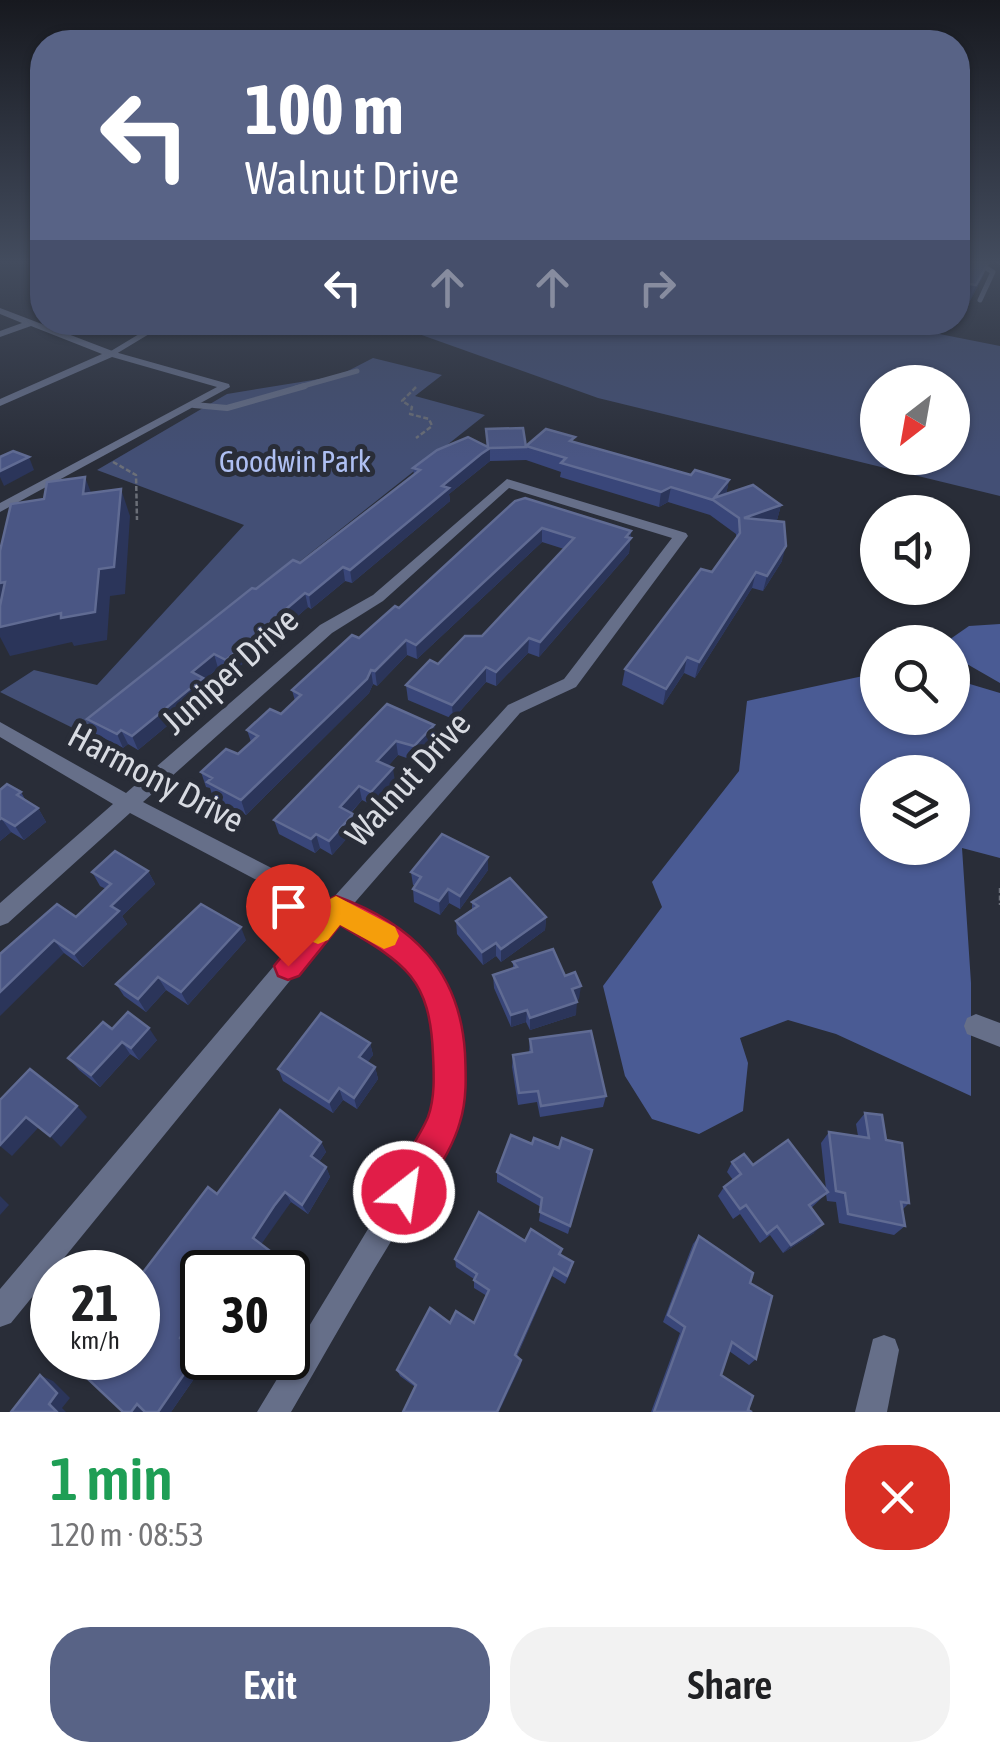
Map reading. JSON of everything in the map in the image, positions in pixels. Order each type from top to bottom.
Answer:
[{"type":"street","points":[[0,508],[225,387],[111,354],[64,335]]},
{"type":"street","points":[[0,403],[111,354]]},
{"type":"street","name":"Juniper Drive","points":[[0,916],[326,629],[378,598],[508,482]]},
{"type":"street","name":"Walnut Drive","points":[[0,1312],[336,909],[514,708],[570,683],[681,536],[508,482]]},
{"type":"street","name":"Harmony Drive","points":[[0,729],[129,804],[396,943],[417,961],[447,1016],[450,1084],[444,1122],[273,1412]]},
{"type":"street","points":[[976,1026],[1000,1035]]},
{"type":"street","points":[[871,1412],[884,1350]]},
{"type":"lane","points":[[111,354],[142,335]]},
{"type":"lane","points":[[194,405],[226,408],[357,371]]},
{"type":"path","points":[[416,387],[402,401],[412,407],[410,414],[429,420],[432,426],[416,438]]},
{"type":"path","points":[[98,456],[136,475],[137,520]]},
{"type":"path","points":[[999,906],[1000,888]]},
{"type":"green space","points":[[422,335],[945,335],[1000,346],[1000,496],[914,475],[970,475],[970,365],[860,365],[860,462],[598,398]]},
{"type":"green space","name":"Goodwin Park","points":[[373,358],[442,375],[415,396],[485,415],[83,733],[0,692],[34,670],[97,685],[244,525],[97,470],[227,394],[338,376]]},
{"type":"shaded area","points":[[1000,624],[1000,683],[970,666],[970,626]]},
{"type":"shaded area","points":[[860,677],[860,735],[970,735],[970,684],[1000,693],[1000,858],[970,850],[970,755],[860,755],[860,865],[963,865],[971,983],[971,1096],[836,1034],[788,1020],[740,1038],[748,1063],[743,1111],[699,1134],[652,1119],[625,1076],[603,986],[662,907],[652,882],[739,771],[747,701]]},
{"type":"building","points":[[523,428],[526,447],[490,448],[481,454],[442,486],[449,488],[350,570],[343,567],[309,595],[305,593],[226,660],[214,654],[192,672],[203,678],[132,736],[121,730],[117,734],[87,719],[252,588],[256,589],[293,560],[300,563],[420,470],[413,468],[437,450],[468,437],[488,447],[486,429]]},
{"type":"building","points":[[546,429],[575,437],[570,441],[691,475],[695,470],[729,480],[714,498],[753,485],[781,505],[744,518],[784,522],[786,546],[767,576],[756,572],[699,662],[687,657],[666,689],[625,669],[701,569],[712,572],[740,533],[739,518],[713,500],[671,487],[661,492],[561,463],[566,458],[526,446]]},
{"type":"building","points":[[13,451],[29,457],[0,471],[0,457]]},
{"type":"building","points":[[85,477],[83,494],[121,489],[114,567],[99,569],[95,612],[61,618],[61,613],[0,627],[5,582],[0,583],[0,551],[11,504],[44,499],[47,482]]},
{"type":"building","points":[[525,498],[631,531],[626,537],[631,538],[540,642],[529,638],[496,672],[486,667],[452,705],[406,685],[430,660],[438,664],[465,636],[482,636],[574,538],[542,528],[416,645],[406,640],[375,671],[371,670],[367,679],[241,800],[207,782],[212,778],[201,772],[226,749],[238,754],[258,736],[247,730],[270,709],[281,714],[301,695],[292,690],[352,635],[359,638],[395,606],[399,608],[515,501]]},
{"type":"building","points":[[387,704],[434,725],[414,746],[396,741],[377,761],[393,768],[371,792],[359,786],[340,807],[353,814],[329,841],[316,834],[311,839],[274,820]]},
{"type":"building","points":[[7,784],[38,808],[15,826],[0,819],[0,790]]},
{"type":"building","points":[[442,834],[488,857],[460,896],[448,889],[439,901],[413,889],[421,877],[411,872]]},
{"type":"building","points":[[115,851],[148,871],[111,906],[119,911],[74,954],[54,940],[0,992],[0,954],[57,904],[76,917],[111,884],[92,872]]},
{"type":"building","points":[[510,878],[546,917],[501,949],[496,943],[482,952],[456,921],[478,906],[472,902]]},
{"type":"building","points":[[201,904],[241,927],[181,992],[158,977],[138,999],[116,984]]},
{"type":"building","points":[[553,949],[565,976],[575,972],[581,986],[572,989],[577,1002],[530,1018],[527,1010],[511,1015],[493,975],[517,967],[513,962]]},
{"type":"building","points":[[128,1012],[149,1028],[131,1048],[122,1042],[91,1075],[68,1058],[103,1022],[112,1029]]},
{"type":"building","points":[[321,1013],[370,1043],[359,1057],[375,1067],[354,1098],[339,1088],[329,1102],[278,1069]]},
{"type":"building","points":[[591,1031],[606,1096],[541,1106],[538,1091],[519,1093],[513,1055],[532,1052],[530,1039]]},
{"type":"building","points":[[30,1069],[77,1106],[50,1136],[26,1117],[0,1145],[0,1100]]},
{"type":"building","points":[[280,1110],[321,1142],[311,1156],[326,1167],[302,1205],[285,1192],[253,1238],[269,1250],[180,1250],[180,1380],[158,1412],[145,1412],[137,1404],[131,1412],[123,1412],[89,1380],[160,1380],[160,1250],[208,1187],[217,1194]]},
{"type":"building","points":[[865,1113],[882,1115],[886,1140],[902,1143],[909,1203],[901,1202],[905,1226],[848,1214],[845,1193],[836,1191],[829,1132],[869,1138]]},
{"type":"building","points":[[511,1135],[532,1144],[534,1138],[559,1148],[562,1138],[592,1150],[570,1226],[540,1212],[542,1198],[497,1172]]},
{"type":"building","points":[[788,1140],[828,1192],[809,1205],[823,1224],[791,1245],[777,1226],[767,1234],[746,1205],[740,1209],[724,1187],[741,1174],[732,1162],[744,1154],[753,1165]]},
{"type":"building","points":[[479,1212],[525,1241],[531,1229],[562,1249],[559,1254],[573,1262],[567,1276],[554,1268],[515,1355],[521,1360],[497,1412],[403,1412],[416,1385],[397,1370],[430,1308],[450,1323],[456,1311],[474,1323],[489,1290],[474,1280],[477,1274],[455,1259]]},
{"type":"building","points":[[699,1236],[753,1273],[750,1283],[772,1296],[756,1359],[732,1342],[721,1375],[753,1396],[748,1410],[752,1412],[654,1412],[685,1327],[668,1315]]},
{"type":"building","points":[[36,1380],[45,1380],[57,1393],[49,1404],[57,1412],[11,1412]]},
{"type":"slow traffic","points":[[318,931],[336,909],[384,936]]},
{"type":"route","points":[[288,966],[336,909],[396,943],[417,961],[434,986],[447,1016],[452,1048],[450,1084],[444,1122],[404,1192]]}]
